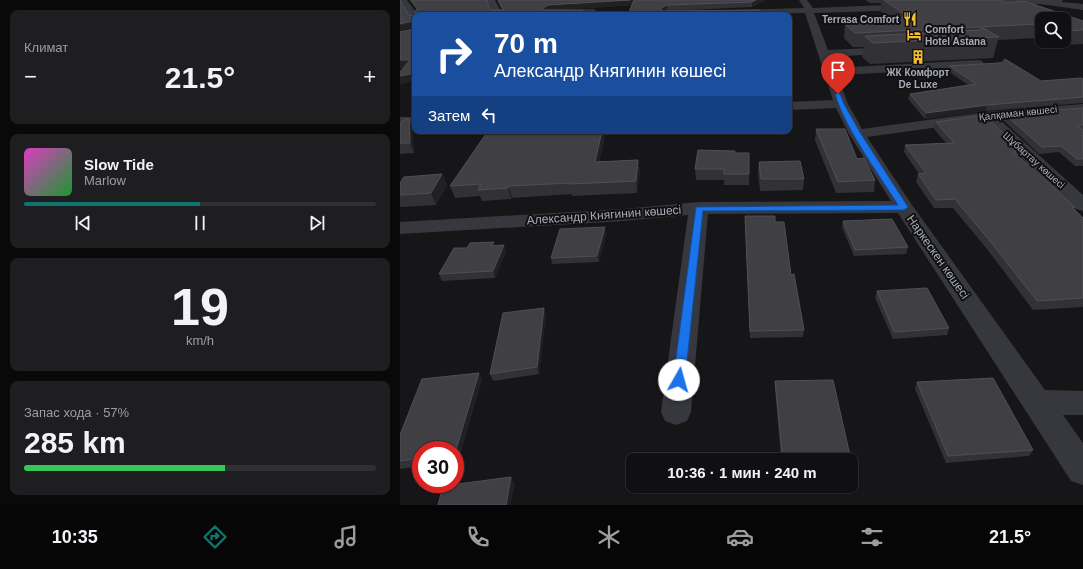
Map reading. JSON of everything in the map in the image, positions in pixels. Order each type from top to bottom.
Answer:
[{"type":"street","points":[[402,0],[412,14]]},
{"type":"street","points":[[491,0],[497,12]]},
{"type":"street","points":[[591,0],[594,12]]},
{"type":"street","points":[[990,4],[1059,0]]},
{"type":"street","points":[[1036,1],[1081,9]]},
{"type":"street","points":[[733,12],[807,5],[865,8],[917,4],[847,3]]},
{"type":"street","name":"Наркескен көшесі","points":[[807,5],[841,104],[857,134],[904,207],[1083,470]]},
{"type":"street","points":[[865,8],[874,17]]},
{"type":"street","points":[[827,63],[902,50]]},
{"type":"street","points":[[827,63],[989,64]]},
{"type":"street","points":[[792,106],[841,104]]},
{"type":"street","name":"Қалқаман көшесі","points":[[857,134],[986,116],[1083,108]]},
{"type":"street","points":[[1061,109],[1083,123]]},
{"type":"street","name":"Шұбартау көшесі","points":[[986,116],[1083,205]]},
{"type":"street","points":[[400,122],[412,122]]},
{"type":"street","name":"Александр Княгинин көшесі","points":[[400,228],[623,215],[699,208],[904,207]]},
{"type":"street","points":[[676,412],[699,208]]},
{"type":"street","points":[[1038,402],[1083,403]]},
{"type":"building","points":[[400,0],[409,15],[412,16],[412,21],[400,24],[400,22],[404,19],[400,20]]},
{"type":"building","points":[[411,0],[487,0],[490,10],[503,10],[498,0],[630,0],[548,5],[543,8],[543,10],[583,10],[583,12],[415,12],[417,8]]},
{"type":"building","points":[[634,0],[756,0],[752,2],[667,5],[661,8],[662,11],[760,10],[760,12],[629,12]]},
{"type":"building","points":[[884,0],[1000,0],[1005,3],[1024,1],[1056,12],[1035,12],[1035,24],[855,33],[845,24],[854,24],[849,19],[908,17]]},
{"type":"building","points":[[1071,17],[1083,21],[1083,30],[1071,31]]},
{"type":"building","points":[[983,28],[999,37],[873,43],[865,36],[979,30]]},
{"type":"building","points":[[412,29],[412,74],[400,76],[400,72],[410,60],[400,60],[400,32]]},
{"type":"building","points":[[1005,59],[1041,81],[1081,78],[1083,79],[1083,97],[987,105],[926,113],[910,94],[976,84],[949,66],[999,63],[1003,62]]},
{"type":"building","points":[[1083,108],[1083,125],[1077,125],[1083,130],[1083,159],[1077,159],[1061,146],[1042,147],[1004,114]]},
{"type":"building","points":[[984,115],[1019,148],[1012,148],[1016,152],[1014,152],[1075,207],[1072,207],[1083,218],[1083,298],[1037,301],[955,199],[936,200],[918,174],[926,173],[905,145],[954,143],[936,122]]},
{"type":"building","points":[[405,119],[409,119],[410,143],[400,143],[400,124]]},
{"type":"building","points":[[816,129],[845,129],[857,159],[864,158],[875,180],[838,182]]},
{"type":"building","points":[[486,134],[601,134],[595,162],[638,160],[636,181],[509,186],[508,188],[478,190],[481,184],[450,186]]},
{"type":"building","points":[[698,150],[749,153],[749,174],[724,174],[724,169],[695,169]]},
{"type":"building","points":[[800,161],[804,179],[761,179],[759,162]]},
{"type":"building","points":[[442,174],[431,193],[400,195],[400,183],[404,177]]},
{"type":"building","points":[[745,216],[775,216],[775,222],[784,222],[791,275],[794,274],[804,330],[750,331]]},
{"type":"building","points":[[892,219],[908,247],[855,250],[843,221]]},
{"type":"building","points":[[605,227],[597,256],[551,258],[560,229]]},
{"type":"building","points":[[494,242],[492,246],[504,245],[493,271],[439,274],[454,248],[467,248],[470,243]]},
{"type":"building","points":[[927,288],[949,328],[894,332],[877,291]]},
{"type":"building","points":[[544,308],[537,367],[490,374],[503,313]]},
{"type":"building","points":[[479,373],[459,441],[412,441],[412,459],[400,461],[400,435],[422,379]]},
{"type":"building","points":[[993,378],[1033,450],[948,456],[917,382]]},
{"type":"building","points":[[833,380],[849,453],[782,453],[775,381]]},
{"type":"building","points":[[511,477],[506,505],[438,505],[441,493],[464,493],[464,483]]},
{"type":"place","name":"Terrasa Comfort","points":[[910,19]]},
{"type":"place","name":"Comfort Hotel Astana","points":[[914,35]]},
{"type":"place","name":"ЖК Комфорт De Luxe","points":[[918,57]]},
{"type":"route","points":[[679,380],[699,208],[904,207],[857,134],[841,104],[838,94]]}]
